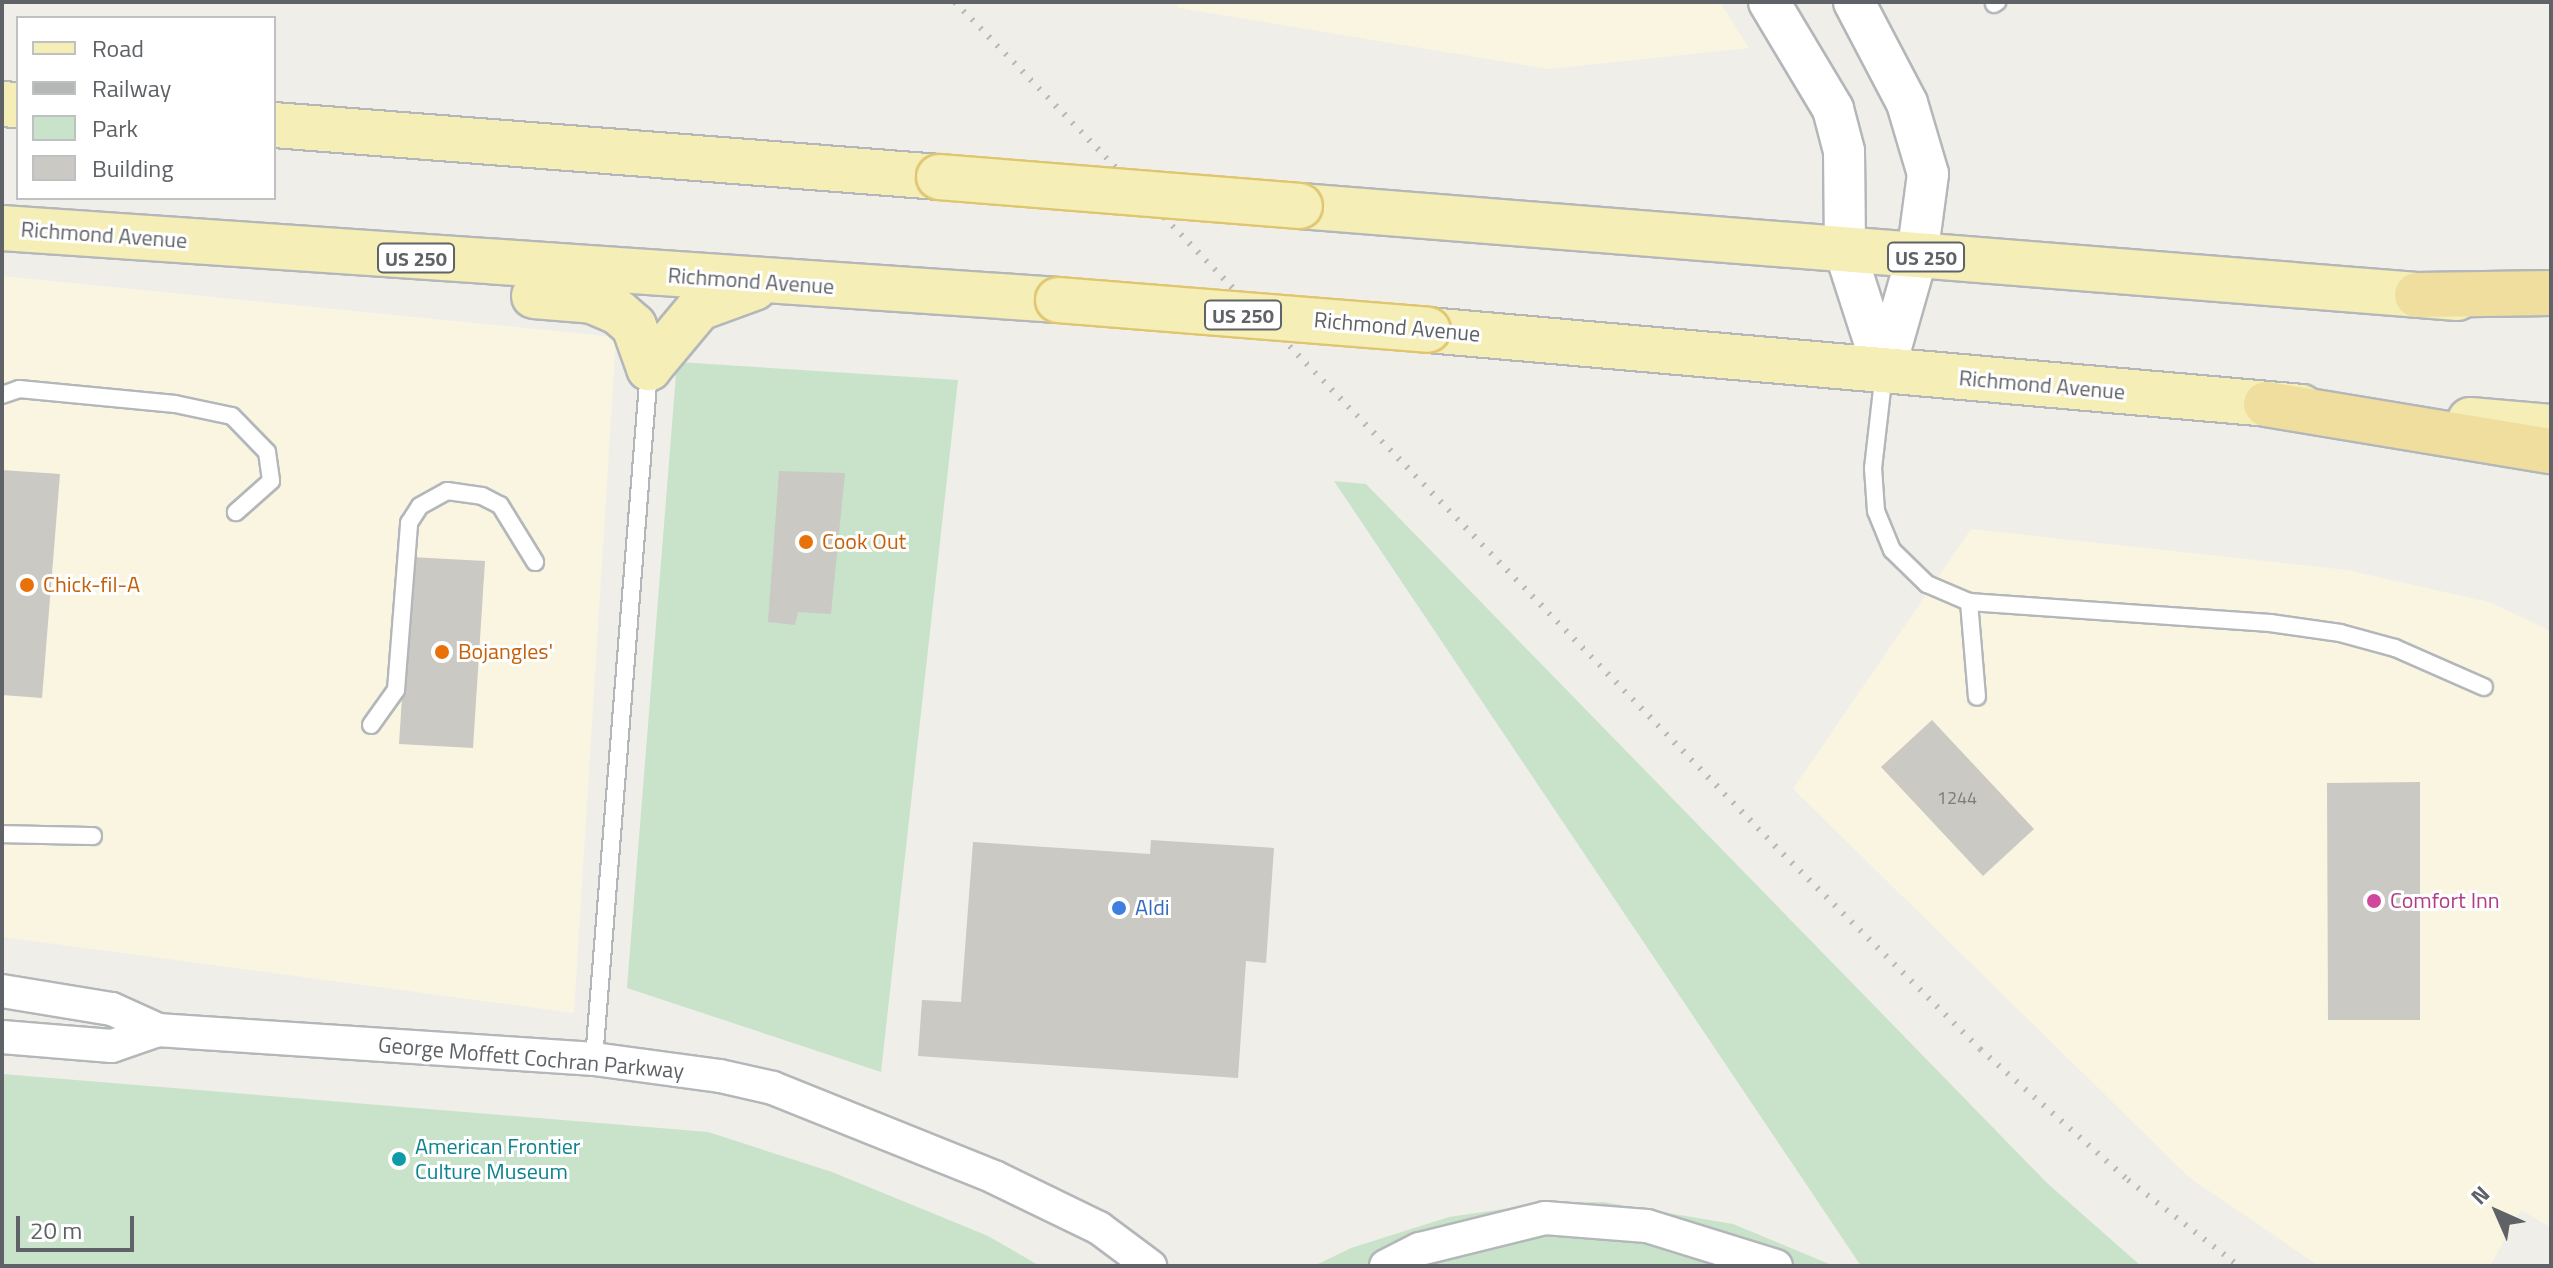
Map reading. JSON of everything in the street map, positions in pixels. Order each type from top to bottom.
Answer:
[{"type":"highway","points":[[2417,295],[2551,293]]},
{"type":"highway","points":[[2266,404],[2551,451]]},
{"type":"main road","name":"US 250","points":[[276,125],[2551,306]]},
{"type":"main road","name":"Richmond Avenue","points":[[2,228],[1058,300],[2551,427]]},
{"type":"main road","points":[[290,247],[352,283],[592,301],[634,326],[649,368]]},
{"type":"main road","points":[[649,368],[699,308],[719,297],[776,282]]},
{"type":"street","points":[[1769,2],[1833,109],[1844,151],[1845,251],[1884,372]]},
{"type":"street","points":[[1854,2],[1907,103],[1928,174],[1917,256],[1884,372]]},
{"type":"street","name":"George Moffett Cochran Parkway","points":[[2,991],[112,1009],[158,1030],[594,1059],[773,1088],[1047,1201],[1128,1245],[1150,1266]]},
{"type":"street","name":"George Moffett Cochran Parkway","points":[[2,1037],[112,1046],[158,1030]]},
{"type":"street","points":[[1386,1266],[1420,1249],[1545,1218],[1647,1226],[1776,1266]]},
{"type":"lane","points":[[594,1059],[649,368]]},
{"type":"lane","points":[[1884,372],[1873,468],[1880,525],[1892,550],[1915,575],[1969,602],[2313,629],[2395,648],[2484,687]]},
{"type":"lane","points":[[2,395],[19,389],[175,404],[232,416],[267,452],[271,481],[236,512]]},
{"type":"lane","points":[[371,725],[396,690],[409,523],[420,506],[447,491],[482,496],[500,505],[535,562]]},
{"type":"lane","points":[[1969,602],[1977,697]]},
{"type":"lane","points":[[2,834],[93,836]]},
{"type":"shaded area","points":[[1176,2],[1720,2],[1749,48],[1549,69],[1179,8]]},
{"type":"shaded area","points":[[2,276],[616,337],[574,1013],[2,937]]},
{"type":"shaded area","points":[[1971,529],[2347,570],[2489,602],[2551,631],[2551,1228],[2521,1210],[2490,1266],[2319,1266],[2190,1178],[1793,789]]},
{"type":"green space","points":[[677,362],[958,380],[881,1072],[627,988]]},
{"type":"green space","points":[[1334,481],[1366,484],[2047,1183],[2141,1266],[1861,1266]]},
{"type":"green space","name":"American Frontier Culture Museum","points":[[2,1074],[708,1132],[832,1172],[988,1236],[1040,1266],[2,1266]]},
{"type":"green space","points":[[1603,1202],[1733,1224],[1834,1266],[1314,1266],[1351,1248],[1449,1217],[1544,1203]]},
{"type":"building","name":"Chick-fil-A","points":[[2,470],[60,474],[42,698],[2,695]]},
{"type":"building","name":"Cook Out","points":[[779,471],[845,473],[831,614],[798,612],[795,625],[768,622]]},
{"type":"building","name":"Bojangles'","points":[[411,557],[485,561],[473,748],[399,744]]},
{"type":"building","points":[[1932,720],[2034,829],[1983,876],[1881,767]]},
{"type":"building","name":"Comfort Inn","points":[[2420,782],[2420,1020],[2328,1020],[2327,783]]},
{"type":"building","name":"Aldi","points":[[1151,840],[1274,848],[1266,963],[1246,961],[1238,1078],[918,1056],[922,1000],[961,1002],[973,842],[1150,854]]},
{"type":"railway","points":[[955,2],[1783,854],[1980,1049],[2128,1180],[2239,1266]]},
{"type":"place","name":"Cook Out","points":[[806,542]]},
{"type":"place","name":"Chick-fil-A","points":[[27,585]]},
{"type":"place","name":"Bojangles'","points":[[442,652]]},
{"type":"place","name":"Comfort Inn","points":[[2374,901]]},
{"type":"place","name":"Aldi","points":[[1119,908]]},
{"type":"place","name":"American Frontier Culture Museum","points":[[399,1159]]}]
